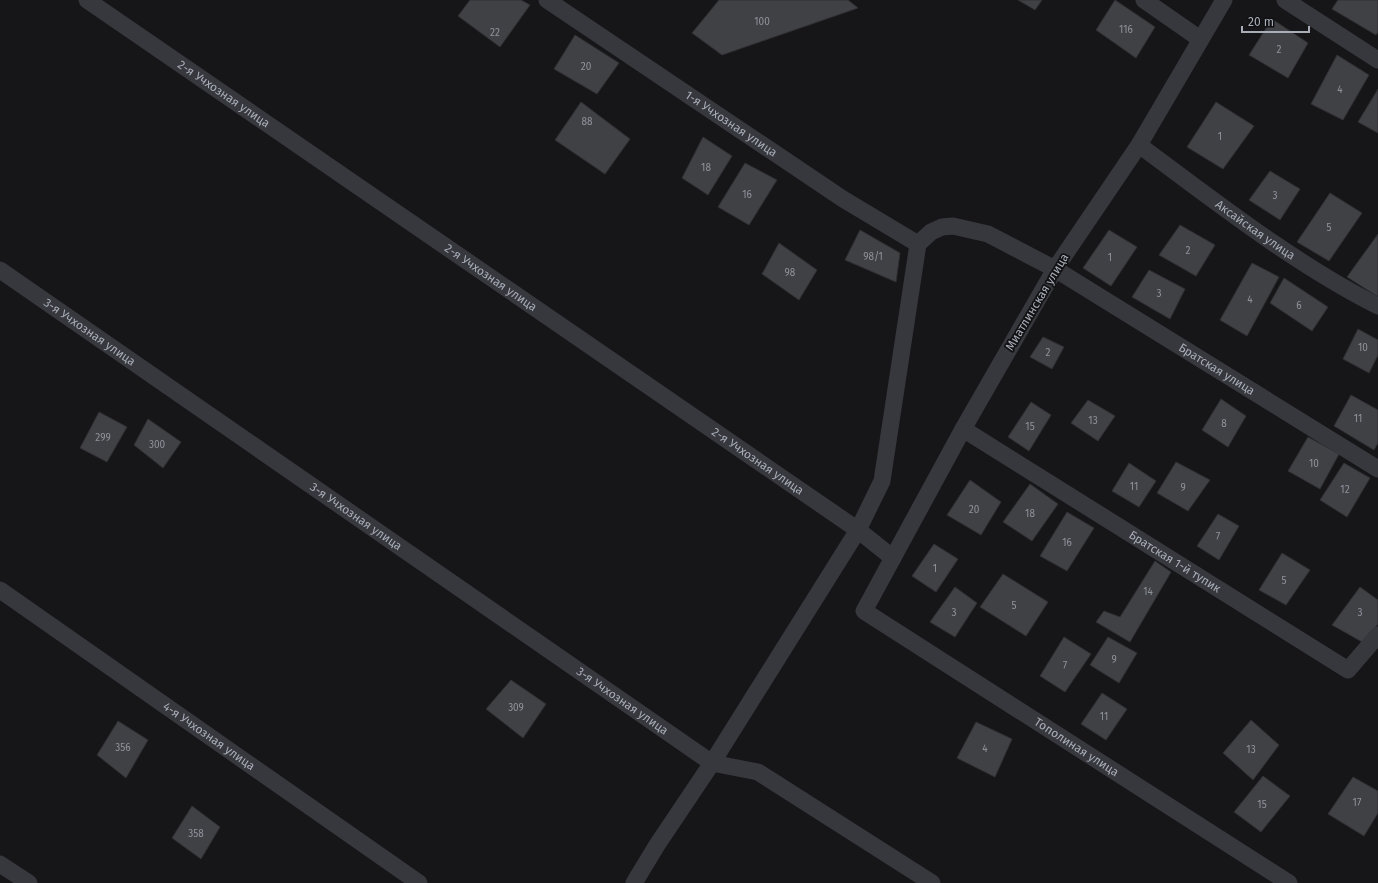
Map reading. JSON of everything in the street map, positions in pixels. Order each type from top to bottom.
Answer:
[{"type":"street","name":"2-я Учхозная улица","points":[[87,0],[858,530],[893,558]]},
{"type":"street","name":"1-я Учхозная улица","points":[[547,0],[843,199],[918,244]]},
{"type":"street","points":[[1144,0],[1200,38]]},
{"type":"street","name":"Миатлинская улица","points":[[864,611],[963,429],[1055,269],[1139,145],[1200,38],[1224,0]]},
{"type":"street","points":[[1285,0],[1378,60]]},
{"type":"street","name":"Аксайская улица","points":[[1139,145],[1281,249],[1378,306]]},
{"type":"street","name":"Братская улица","points":[[918,244],[931,232],[942,227],[953,226],[988,234],[1055,269],[1378,469]]},
{"type":"street","points":[[634,883],[657,845],[712,764],[858,530],[882,481],[918,244]]},
{"type":"street","name":"3-я Учхозная улица","points":[[0,270],[712,764]]},
{"type":"street","name":"Братская 1-й тупик","points":[[963,429],[1348,670],[1378,635]]},
{"type":"street","name":"4-я Учхозная улица","points":[[0,590],[419,883]]},
{"type":"street","name":"Тополиная улица","points":[[864,611],[1289,883]]},
{"type":"street","points":[[712,764],[758,772],[932,883]]},
{"type":"street","points":[[0,864],[29,883]]},
{"type":"building","points":[[470,0],[521,0],[530,5],[500,47],[458,16]]},
{"type":"building","points":[[719,0],[848,0],[858,8],[722,55],[692,33]]},
{"type":"building","points":[[1018,0],[1042,0],[1035,10]]},
{"type":"building","points":[[1115,0],[1155,27],[1136,58],[1096,30]]},
{"type":"building","points":[[1338,0],[1378,0],[1378,32],[1376,35],[1332,9]]},
{"type":"building","points":[[1272,19],[1308,43],[1288,78],[1249,55]]},
{"type":"building","points":[[575,35],[619,63],[597,94],[554,69]]},
{"type":"building","points":[[1337,55],[1369,75],[1343,120],[1311,104]]},
{"type":"building","points":[[1378,89],[1378,133],[1358,122]]},
{"type":"building","points":[[581,102],[630,139],[605,174],[555,140]]},
{"type":"building","points":[[1216,102],[1254,126],[1223,169],[1187,147]]},
{"type":"building","points":[[703,137],[732,156],[708,195],[682,178]]},
{"type":"building","points":[[745,163],[777,180],[749,225],[718,207]]},
{"type":"building","points":[[1270,171],[1300,189],[1280,220],[1249,200]]},
{"type":"building","points":[[1330,193],[1362,213],[1329,261],[1297,242]]},
{"type":"building","points":[[1180,225],[1215,245],[1196,276],[1159,255]]},
{"type":"building","points":[[860,230],[900,253],[896,282],[845,260]]},
{"type":"building","points":[[1109,230],[1137,247],[1111,286],[1083,268]]},
{"type":"building","points":[[1378,234],[1378,295],[1377,296],[1347,277]]},
{"type":"building","points":[[779,243],[817,270],[799,300],[762,274]]},
{"type":"building","points":[[1252,263],[1279,277],[1247,336],[1220,320]]},
{"type":"building","points":[[1149,270],[1185,289],[1170,319],[1132,297]]},
{"type":"building","points":[[1284,278],[1328,307],[1312,331],[1270,303]]},
{"type":"building","points":[[1358,329],[1378,340],[1378,355],[1369,373],[1343,359]]},
{"type":"building","points":[[1043,337],[1064,347],[1052,369],[1030,357]]},
{"type":"building","points":[[1351,395],[1378,410],[1378,443],[1374,450],[1334,426]]},
{"type":"building","points":[[1221,399],[1246,416],[1228,447],[1202,430]]},
{"type":"building","points":[[1088,400],[1115,416],[1098,441],[1071,423]]},
{"type":"building","points":[[1031,402],[1051,415],[1029,451],[1008,437]]},
{"type":"building","points":[[99,412],[127,427],[107,462],[80,448]]},
{"type":"building","points":[[148,419],[181,442],[163,468],[134,445]]},
{"type":"building","points":[[1308,437],[1339,454],[1320,489],[1288,471]]},
{"type":"building","points":[[1176,462],[1210,480],[1188,511],[1157,493]]},
{"type":"building","points":[[1129,463],[1156,481],[1139,507],[1112,491]]},
{"type":"building","points":[[1344,463],[1370,478],[1347,517],[1320,500]]},
{"type":"building","points":[[970,480],[1001,502],[981,535],[947,515]]},
{"type":"building","points":[[1030,484],[1058,504],[1032,541],[1003,522]]},
{"type":"building","points":[[1067,512],[1094,528],[1067,571],[1040,556]]},
{"type":"building","points":[[1218,514],[1239,526],[1219,560],[1197,546]]},
{"type":"building","points":[[934,544],[958,559],[936,592],[912,576]]},
{"type":"building","points":[[1282,553],[1310,570],[1286,605],[1259,590]]},
{"type":"building","points":[[1155,561],[1171,572],[1130,642],[1096,622],[1104,611],[1120,617]]},
{"type":"building","points":[[1003,574],[1048,602],[1026,636],[980,607]]},
{"type":"building","points":[[955,587],[977,603],[955,637],[930,622]]},
{"type":"building","points":[[1360,587],[1378,600],[1378,624],[1364,643],[1332,625]]},
{"type":"building","points":[[1064,637],[1091,654],[1065,692],[1040,676]]},
{"type":"building","points":[[1108,637],[1137,653],[1119,683],[1090,665]]},
{"type":"building","points":[[511,680],[546,704],[523,738],[486,709]]},
{"type":"building","points":[[1102,693],[1127,709],[1106,740],[1081,724]]},
{"type":"building","points":[[1251,720],[1279,745],[1253,780],[1223,753]]},
{"type":"building","points":[[118,721],[148,740],[126,778],[97,755]]},
{"type":"building","points":[[976,722],[1012,739],[995,777],[957,758]]},
{"type":"building","points":[[1263,776],[1290,796],[1261,832],[1234,812]]},
{"type":"building","points":[[1353,777],[1378,791],[1378,813],[1364,836],[1328,814]]},
{"type":"building","points":[[192,806],[220,827],[201,859],[172,838]]}]
